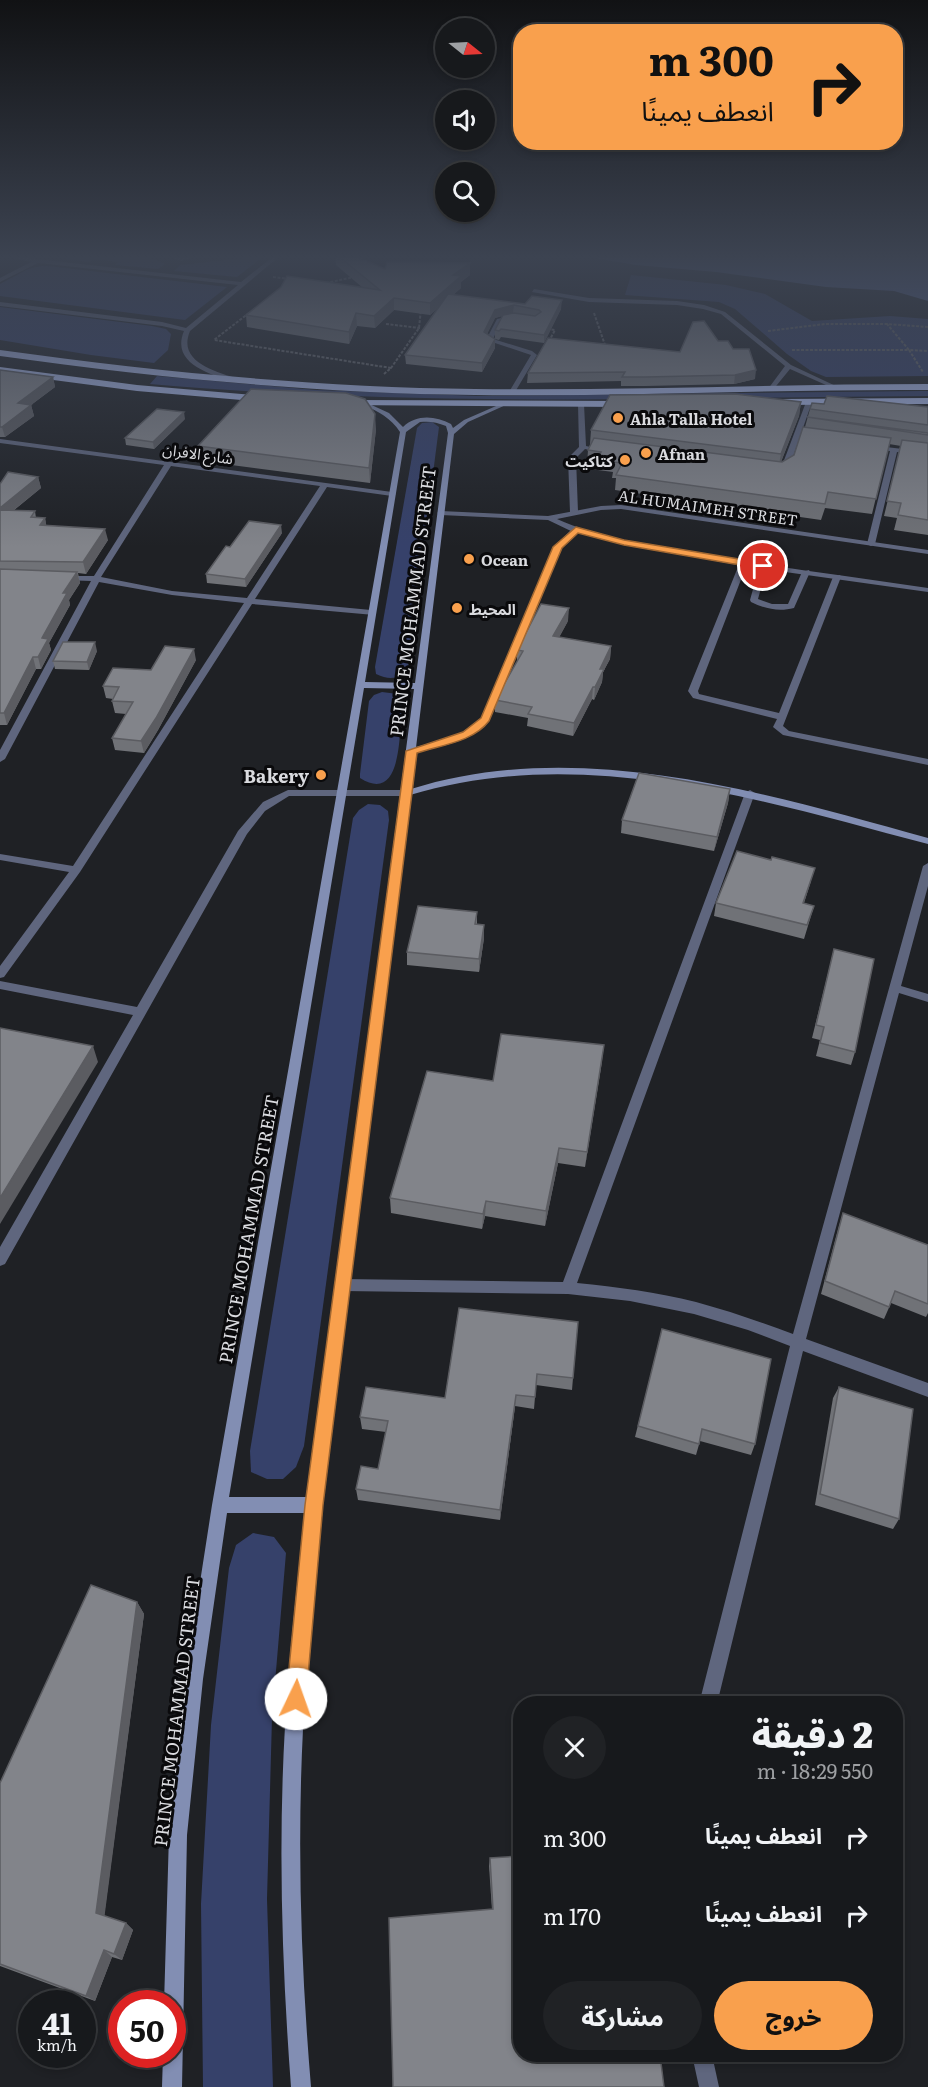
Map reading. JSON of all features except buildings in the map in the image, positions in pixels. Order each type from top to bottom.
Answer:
[{"type":"highway","points":[[0,353],[151,373],[237,381],[364,389],[464,392],[581,404],[639,404]]},
{"type":"highway","points":[[0,370],[137,388],[278,399]]},
{"type":"highway","points":[[137,388],[133,385],[134,381],[151,373]]},
{"type":"highway","points":[[887,387],[895,401]]},
{"type":"highway","points":[[333,402],[365,404],[928,387]]},
{"type":"highway","points":[[771,402],[928,401]]},
{"type":"main road","points":[[365,404],[392,417],[399,423],[403,432],[409,424],[416,421],[435,420],[449,425],[451,433],[472,417],[508,398]]},
{"type":"main road","name":"PRINCE MOHAMMAD STREET","points":[[172,2087],[178,1835],[194,1679],[220,1505],[403,432]]},
{"type":"main road","name":"PRINCE MOHAMMAD STREET","points":[[301,2087],[295,2004],[292,1803],[297,1678],[314,1505],[407,793],[418,686],[451,433]]},
{"type":"main road","points":[[359,685],[418,686]]},
{"type":"main road","points":[[407,793],[458,778],[498,773],[570,771],[678,779],[750,793],[928,841]]},
{"type":"main road","points":[[220,1505],[314,1505]]},
{"type":"street","points":[[186,352],[188,357],[206,369],[237,381]]},
{"type":"street","points":[[508,398],[534,355],[528,352]]},
{"type":"street","points":[[774,352],[789,366],[837,388]]},
{"type":"street","points":[[770,390],[789,366]]},
{"type":"street","points":[[776,473],[785,470],[809,402]]},
{"type":"street","points":[[574,512],[572,458],[583,447],[581,404]]},
{"type":"street","points":[[800,427],[812,429]]},
{"type":"street","points":[[797,437],[808,438]]},
{"type":"street","name":"شارع الافران","points":[[0,441],[392,494]]},
{"type":"street","points":[[862,446],[928,454]]},
{"type":"street","points":[[583,447],[614,453]]},
{"type":"street","points":[[871,544],[894,450]]},
{"type":"street","points":[[0,759],[96,579],[169,463]]},
{"type":"street","points":[[0,974],[76,870],[325,484]]},
{"type":"street","points":[[595,535],[583,528],[583,520],[601,508]]},
{"type":"street","name":"AL HUMAIMEH STREET","points":[[548,518],[601,508],[639,510],[928,552]]},
{"type":"street","points":[[441,513],[548,518],[595,535],[743,564],[928,590]]},
{"type":"street","points":[[412,751],[467,734],[486,719],[558,547],[576,530]]},
{"type":"street","points":[[743,564],[693,691],[702,699],[782,717]]},
{"type":"street","points":[[763,566],[754,600],[762,604],[784,608],[791,606],[806,572]]},
{"type":"street","points":[[48,577],[96,579],[172,593],[371,613]]},
{"type":"street","points":[[837,577],[778,727],[786,733],[928,762]]},
{"type":"street","points":[[0,1260],[242,833],[260,808],[271,800],[288,793],[407,793]]},
{"type":"street","points":[[568,1288],[750,793]]},
{"type":"street","points":[[0,857],[76,870]]},
{"type":"street","points":[[710,1696],[798,1341],[928,866]]},
{"type":"street","points":[[0,985],[140,1012]]},
{"type":"street","points":[[895,988],[928,998]]},
{"type":"street","points":[[343,1285],[568,1288],[630,1295],[694,1308],[798,1341],[928,1390]]},
{"type":"street","points":[[704,2062],[709,2087]]},
{"type":"path","points":[[292,352],[391,368]]},
{"type":"path","points":[[364,389],[391,368],[402,352]]},
{"type":"path","points":[[910,352],[927,380]]},
{"type":"shaded area","points":[[75,352],[165,352],[154,363]]},
{"type":"shaded area","points":[[785,352],[928,352],[928,376],[826,377],[811,371]]},
{"type":"shaded area","points":[[157,376],[316,390],[479,396],[928,391],[928,396],[539,399],[344,396],[150,384]]},
{"type":"shaded area","points":[[432,422],[439,427],[408,668],[404,675],[387,678],[376,674],[375,667],[417,428],[422,423]]},
{"type":"shaded area","points":[[382,692],[398,694],[402,700],[399,747],[391,774],[384,782],[374,784],[360,778],[360,774],[369,701],[374,695]]},
{"type":"shaded area","points":[[368,804],[380,805],[388,811],[389,820],[304,1446],[296,1467],[283,1479],[267,1479],[251,1472],[250,1451],[353,818]]},
{"type":"shaded area","points":[[253,1533],[274,1537],[286,1553],[272,1718],[267,1899],[273,2087],[203,2087],[201,1904],[211,1725],[229,1568],[236,1545]]},
{"type":"place","name":"Ahla Talla Hotel","points":[[618,418]]},
{"type":"place","name":"Afnan","points":[[646,453]]},
{"type":"place","name":"كتاكيت","points":[[625,460]]},
{"type":"place","name":"Ocean","points":[[469,559]]},
{"type":"place","name":"المحيط","points":[[457,608]]},
{"type":"place","name":"Bakery","points":[[321,775]]},
{"type":"route","points":[[296,1699],[314,1505],[412,751],[474,731],[486,719],[558,547],[576,530],[624,542],[763,566]]}]
